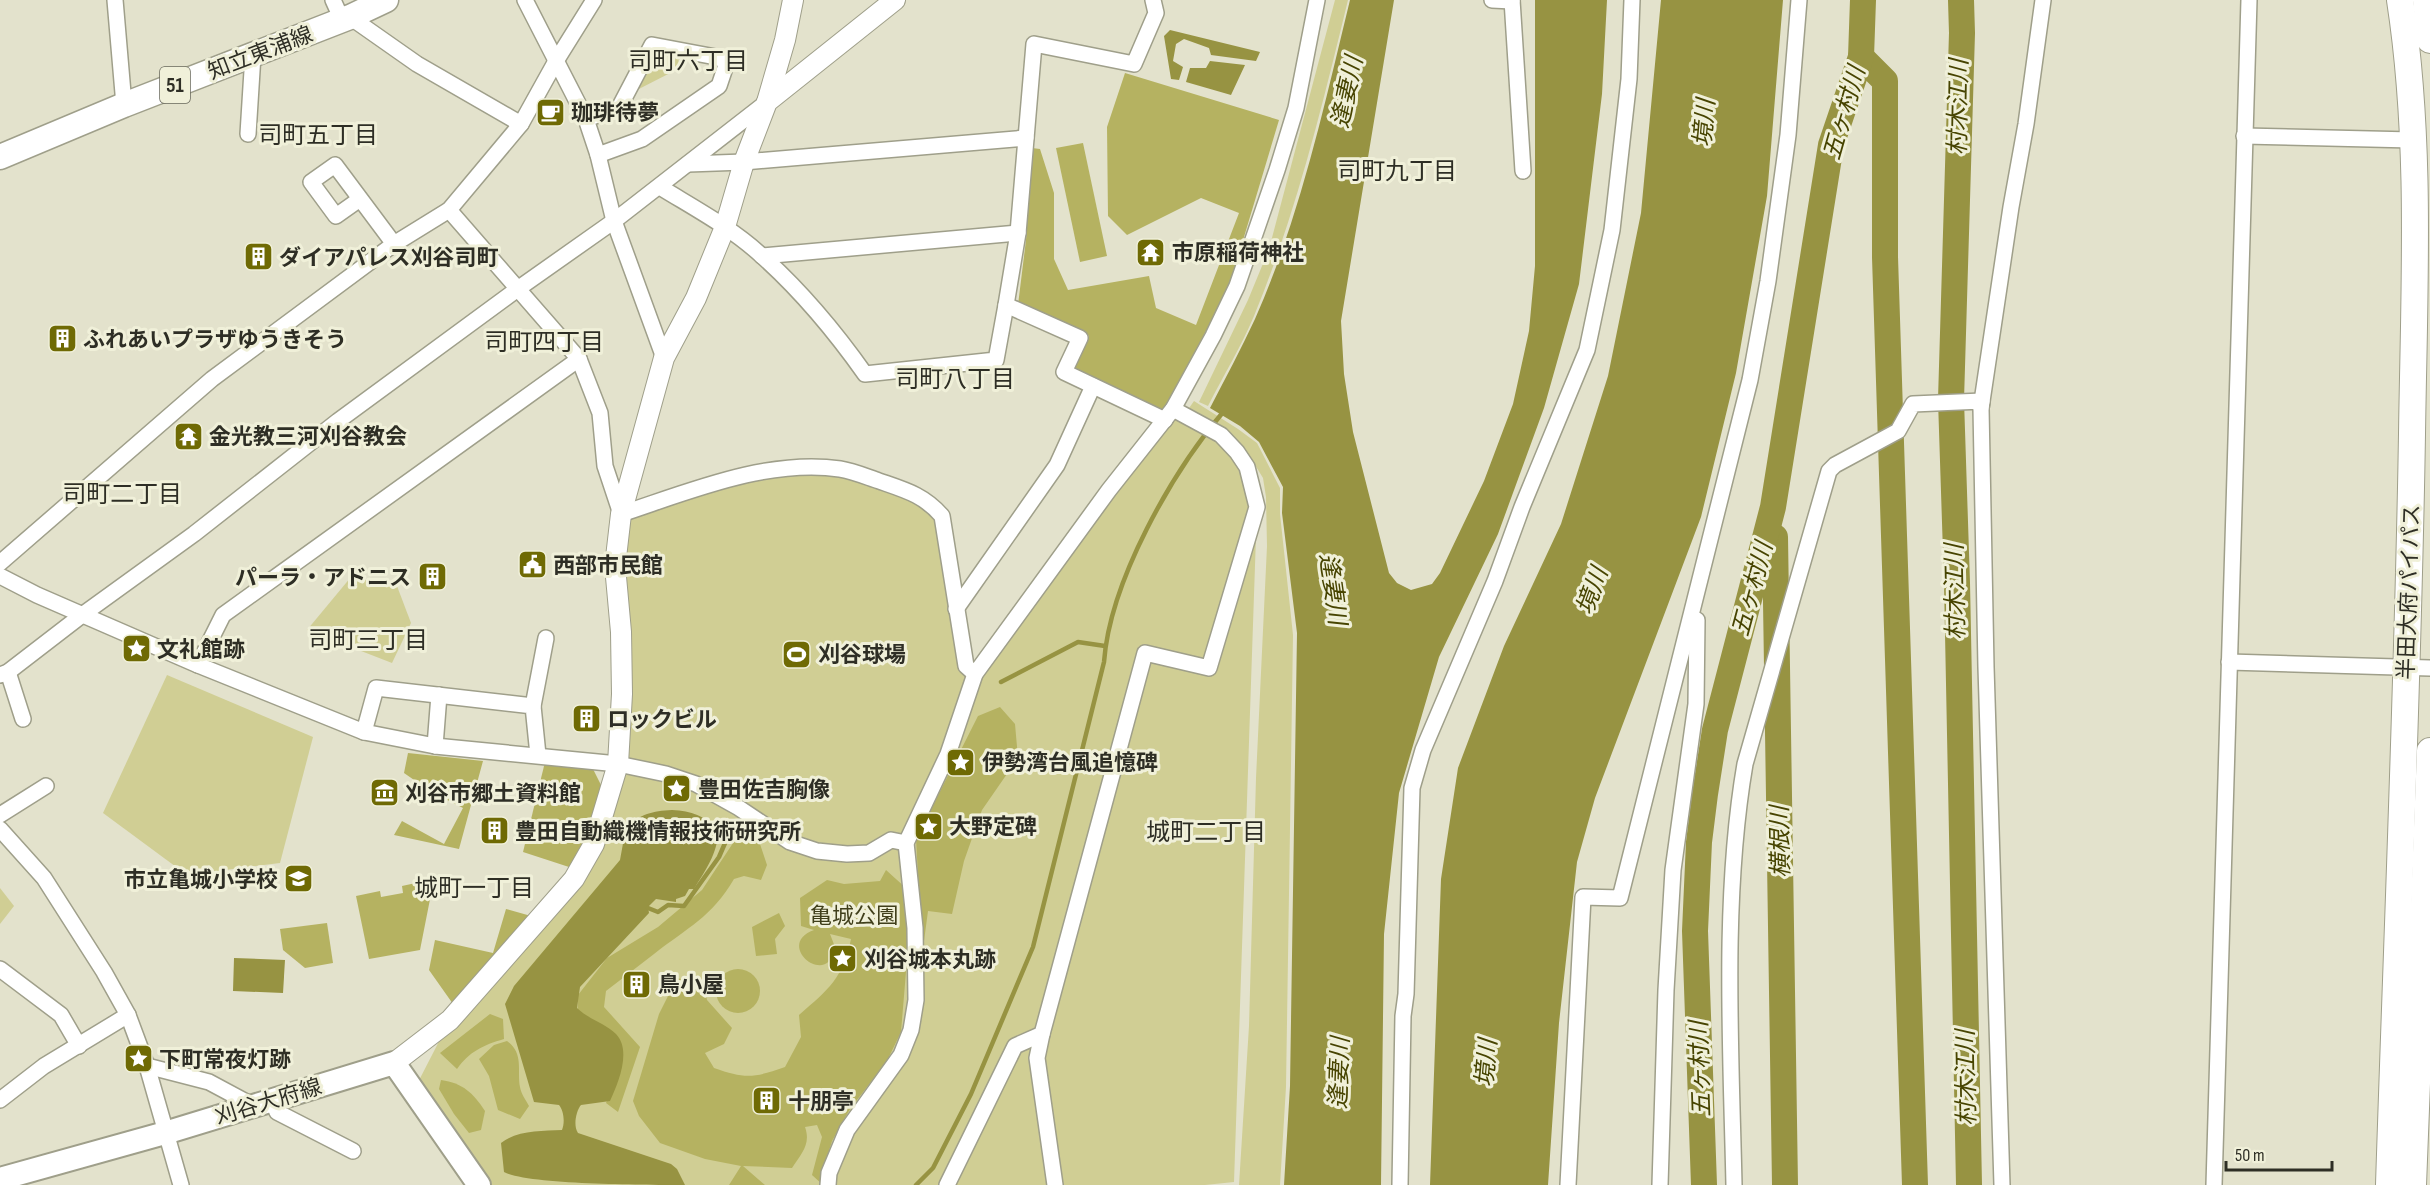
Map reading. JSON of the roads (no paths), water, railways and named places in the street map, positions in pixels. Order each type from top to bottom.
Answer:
[{"type":"highway","name":"半田大府パイパス","points":[[2389,1185],[2418,667],[2415,197],[2405,35],[2400,0]]},
{"type":"highway","points":[[2426,0],[2430,40]]},
{"type":"highway","points":[[2413,1185],[2430,751]]},
{"type":"main road","name":"知立東浦線","points":[[0,157],[124,105],[253,55],[342,12],[386,0]]},
{"type":"main road","name":"刈谷大府線","points":[[0,1179],[165,1133],[394,1063]]},
{"type":"main road","points":[[394,1063],[479,1185]]},
{"type":"street","points":[[115,0],[124,105]]},
{"type":"street","points":[[525,0],[586,119],[598,155],[614,221],[664,358]]},
{"type":"street","points":[[0,563],[212,379],[394,244],[449,210],[521,124],[594,0]]},
{"type":"street","points":[[394,1063],[450,1020],[573,879],[594,844],[618,764],[622,694],[621,632],[615,566],[621,514],[664,358],[696,298],[725,227],[744,162],[767,102],[785,40],[793,0]]},
{"type":"street","points":[[23,719],[4,674],[194,534],[338,421],[660,187],[895,0]]},
{"type":"street","points":[[660,187],[725,227],[762,256],[833,330],[865,374],[996,360],[1018,233],[1034,44],[1134,64],[1156,14],[1153,0]]},
{"type":"street","points":[[828,1185],[829,1173],[846,1130],[901,1055],[911,1030],[916,1000],[915,928],[906,843],[948,754],[975,674],[1109,490],[1169,414],[1238,286],[1296,108],[1317,0]]},
{"type":"street","points":[[1492,0],[1512,0],[1523,171]]},
{"type":"street","points":[[1400,1185],[1403,1016],[1406,994],[1412,788],[1423,750],[1495,581],[1522,507],[1587,350],[1612,230],[1629,79],[1632,0]]},
{"type":"street","points":[[1568,1185],[1582,897],[1620,898],[1750,380],[1768,281],[1792,96],[1799,0]]},
{"type":"street","points":[[1982,408],[2043,0]]},
{"type":"street","points":[[2214,1185],[2249,0]]},
{"type":"street","points":[[342,12],[417,64],[521,124]]},
{"type":"street","points":[[586,119],[619,108],[652,45],[722,58],[726,65],[719,86],[642,139],[598,155]]},
{"type":"street","points":[[248,134],[253,55]]},
{"type":"street","points":[[2244,136],[2412,140]]},
{"type":"street","points":[[688,164],[744,162],[1026,138]]},
{"type":"street","points":[[360,199],[394,244]]},
{"type":"street","points":[[449,210],[579,359],[600,412],[605,466],[621,514]]},
{"type":"street","points":[[762,256],[1018,233]]},
{"type":"street","points":[[1006,305],[1080,338],[1064,372],[1093,386],[1221,435],[1247,467],[1257,507],[1209,668],[1145,653],[1037,1058],[1055,1185]]},
{"type":"street","points":[[198,665],[223,615],[579,359]]},
{"type":"street","points":[[956,609],[1057,465],[1093,386]]},
{"type":"street","points":[[1734,1185],[1731,970],[1732,900],[1738,801],[1745,764],[1829,471],[1835,465],[1898,431],[1913,404],[1982,401],[1986,667],[2002,1185]]},
{"type":"street","points":[[621,514],[686,493],[782,468],[840,469],[896,487],[929,501],[942,516],[966,666],[975,674]]},
{"type":"street","points":[[0,576],[82,615],[198,665],[364,732],[435,746],[618,764],[666,774],[696,784],[739,808],[790,842],[817,851],[847,854],[869,853],[891,840],[906,843]]},
{"type":"street","points":[[1660,1185],[1667,966],[1673,870],[1696,704],[1697,595]]},
{"type":"street","points":[[538,755],[533,705],[546,638]]},
{"type":"street","points":[[2229,662],[2418,667]]},
{"type":"street","points":[[364,732],[376,688],[533,705]]},
{"type":"street","points":[[435,746],[439,695]]},
{"type":"street","points":[[0,814],[46,786]]},
{"type":"street","points":[[0,830],[44,878],[104,972],[128,1015],[147,1066],[181,1185]]},
{"type":"street","points":[[0,969],[61,1015],[79,1046]]},
{"type":"street","points":[[0,1100],[44,1066],[128,1015]]},
{"type":"street","points":[[946,1185],[1015,1046],[1042,1034]]},
{"type":"street","points":[[147,1066],[209,1082],[262,1102],[353,1151]]},
{"type":"water","name":"逢妻川","points":[[1350,0],[1394,0],[1341,321],[1344,374],[1353,432],[1389,573],[1397,583],[1411,590],[1432,584],[1440,573],[1484,481],[1513,404],[1529,331],[1535,266],[1535,0],[1607,0],[1602,94],[1579,284],[1544,408],[1498,534],[1439,657],[1399,793],[1384,934],[1381,1185],[1284,1185],[1290,1086],[1297,633],[1282,513],[1283,487],[1259,442],[1240,426],[1210,408],[1255,319],[1285,241],[1310,161]]},
{"type":"water","name":"境川","points":[[1661,0],[1783,0],[1767,196],[1736,373],[1701,517],[1595,798],[1577,862],[1559,1023],[1548,1185],[1430,1185],[1441,879],[1458,768],[1504,646],[1561,524],[1608,376],[1641,213]]},
{"type":"water","points":[[1170,30],[1260,52],[1256,61],[1211,55],[1209,48],[1184,39],[1176,44],[1173,61],[1183,67],[1179,80],[1171,79],[1164,36]]},
{"type":"water","points":[[1210,61],[1245,65],[1231,95],[1186,82],[1190,68],[1206,68]]},
{"type":"water","points":[[672,810],[697,815],[713,824],[718,829],[716,846],[694,889],[689,889],[685,896],[676,899],[676,902],[656,899],[648,907],[649,913],[580,987],[577,1008],[616,1034],[621,1041],[623,1058],[620,1076],[610,1101],[581,1105],[575,1123],[578,1133],[671,1164],[677,1169],[685,1185],[562,1182],[537,1180],[504,1172],[501,1143],[522,1133],[562,1130],[564,1121],[559,1105],[534,1102],[505,1004],[514,986],[620,860],[626,827],[647,814]]},
{"type":"water","points":[[234,958],[285,960],[283,993],[233,991]]},
{"type":"waterway","name":"五ヶ村川","points":[[1704,1185],[1695,931],[1699,842],[1705,794],[1715,730],[1773,507],[1831,145],[1861,57],[1863,0]]},
{"type":"waterway","name":"村木江川","points":[[1961,0],[1962,33],[1951,400],[1957,583],[1969,1185]]},
{"type":"waterway","points":[[1861,57],[1885,81],[1885,257],[1915,1185]]},
{"type":"waterway","points":[[916,1185],[933,1168],[971,1094],[1033,947],[1104,662],[1109,630],[1131,563],[1165,496],[1204,436],[1224,411]]},
{"type":"waterway","name":"横根川","points":[[1775,537],[1785,1185]]},
{"type":"waterway","points":[[1001,682],[1078,642],[1105,646]]},
{"type":"waterway","points":[[648,908],[658,912],[668,905],[684,906],[719,857],[732,827]]},
{"type":"place","name":"珈琲待夢","points":[[550,112]]},
{"type":"place","name":"市原稲荷神社","points":[[1151,252]]},
{"type":"place","name":"ダイアパレス刈谷司町","points":[[258,257]]},
{"type":"place","name":"ふれあいプラザゆうきそう","points":[[62,339]]},
{"type":"place","name":"金光教三河刈谷教会","points":[[188,436]]},
{"type":"place","name":"西部市民館","points":[[532,565]]},
{"type":"place","name":"パーラ・アドニス","points":[[432,577]]},
{"type":"place","name":"文礼館跡","points":[[136,649]]},
{"type":"place","name":"刈谷球場","points":[[797,654]]},
{"type":"place","name":"ロックビル","points":[[586,719]]},
{"type":"place","name":"伊勢湾台風追憶碑","points":[[961,762]]},
{"type":"place","name":"豊田佐吉胸像","points":[[677,789]]},
{"type":"place","name":"刈谷市郷土資料館","points":[[384,793]]},
{"type":"place","name":"大野定碑","points":[[928,826]]},
{"type":"place","name":"豊田自動織機情報技術研究所","points":[[494,831]]},
{"type":"place","name":"市立亀城小学校","points":[[299,879]]},
{"type":"place","name":"刈谷城本丸跡","points":[[843,959]]},
{"type":"place","name":"鳥小屋","points":[[637,984]]},
{"type":"place","name":"下町常夜灯跡","points":[[138,1059]]},
{"type":"place","name":"十朋亭","points":[[767,1101]]},
{"type":"district","name":"司町六丁目","points":[[688,61]]},
{"type":"district","name":"司町五丁目","points":[[318,135]]},
{"type":"district","name":"司町九丁目","points":[[1397,171]]},
{"type":"district","name":"司町四丁目","points":[[544,342]]},
{"type":"district","name":"司町八丁目","points":[[955,379]]},
{"type":"district","name":"司町二丁目","points":[[122,494]]},
{"type":"district","name":"司町三丁目","points":[[368,640]]},
{"type":"district","name":"城町二丁目","points":[[1206,832]]},
{"type":"district","name":"城町一丁目","points":[[474,888]]},
{"type":"park label","name":"亀城公園","points":[[854,915]]}]
